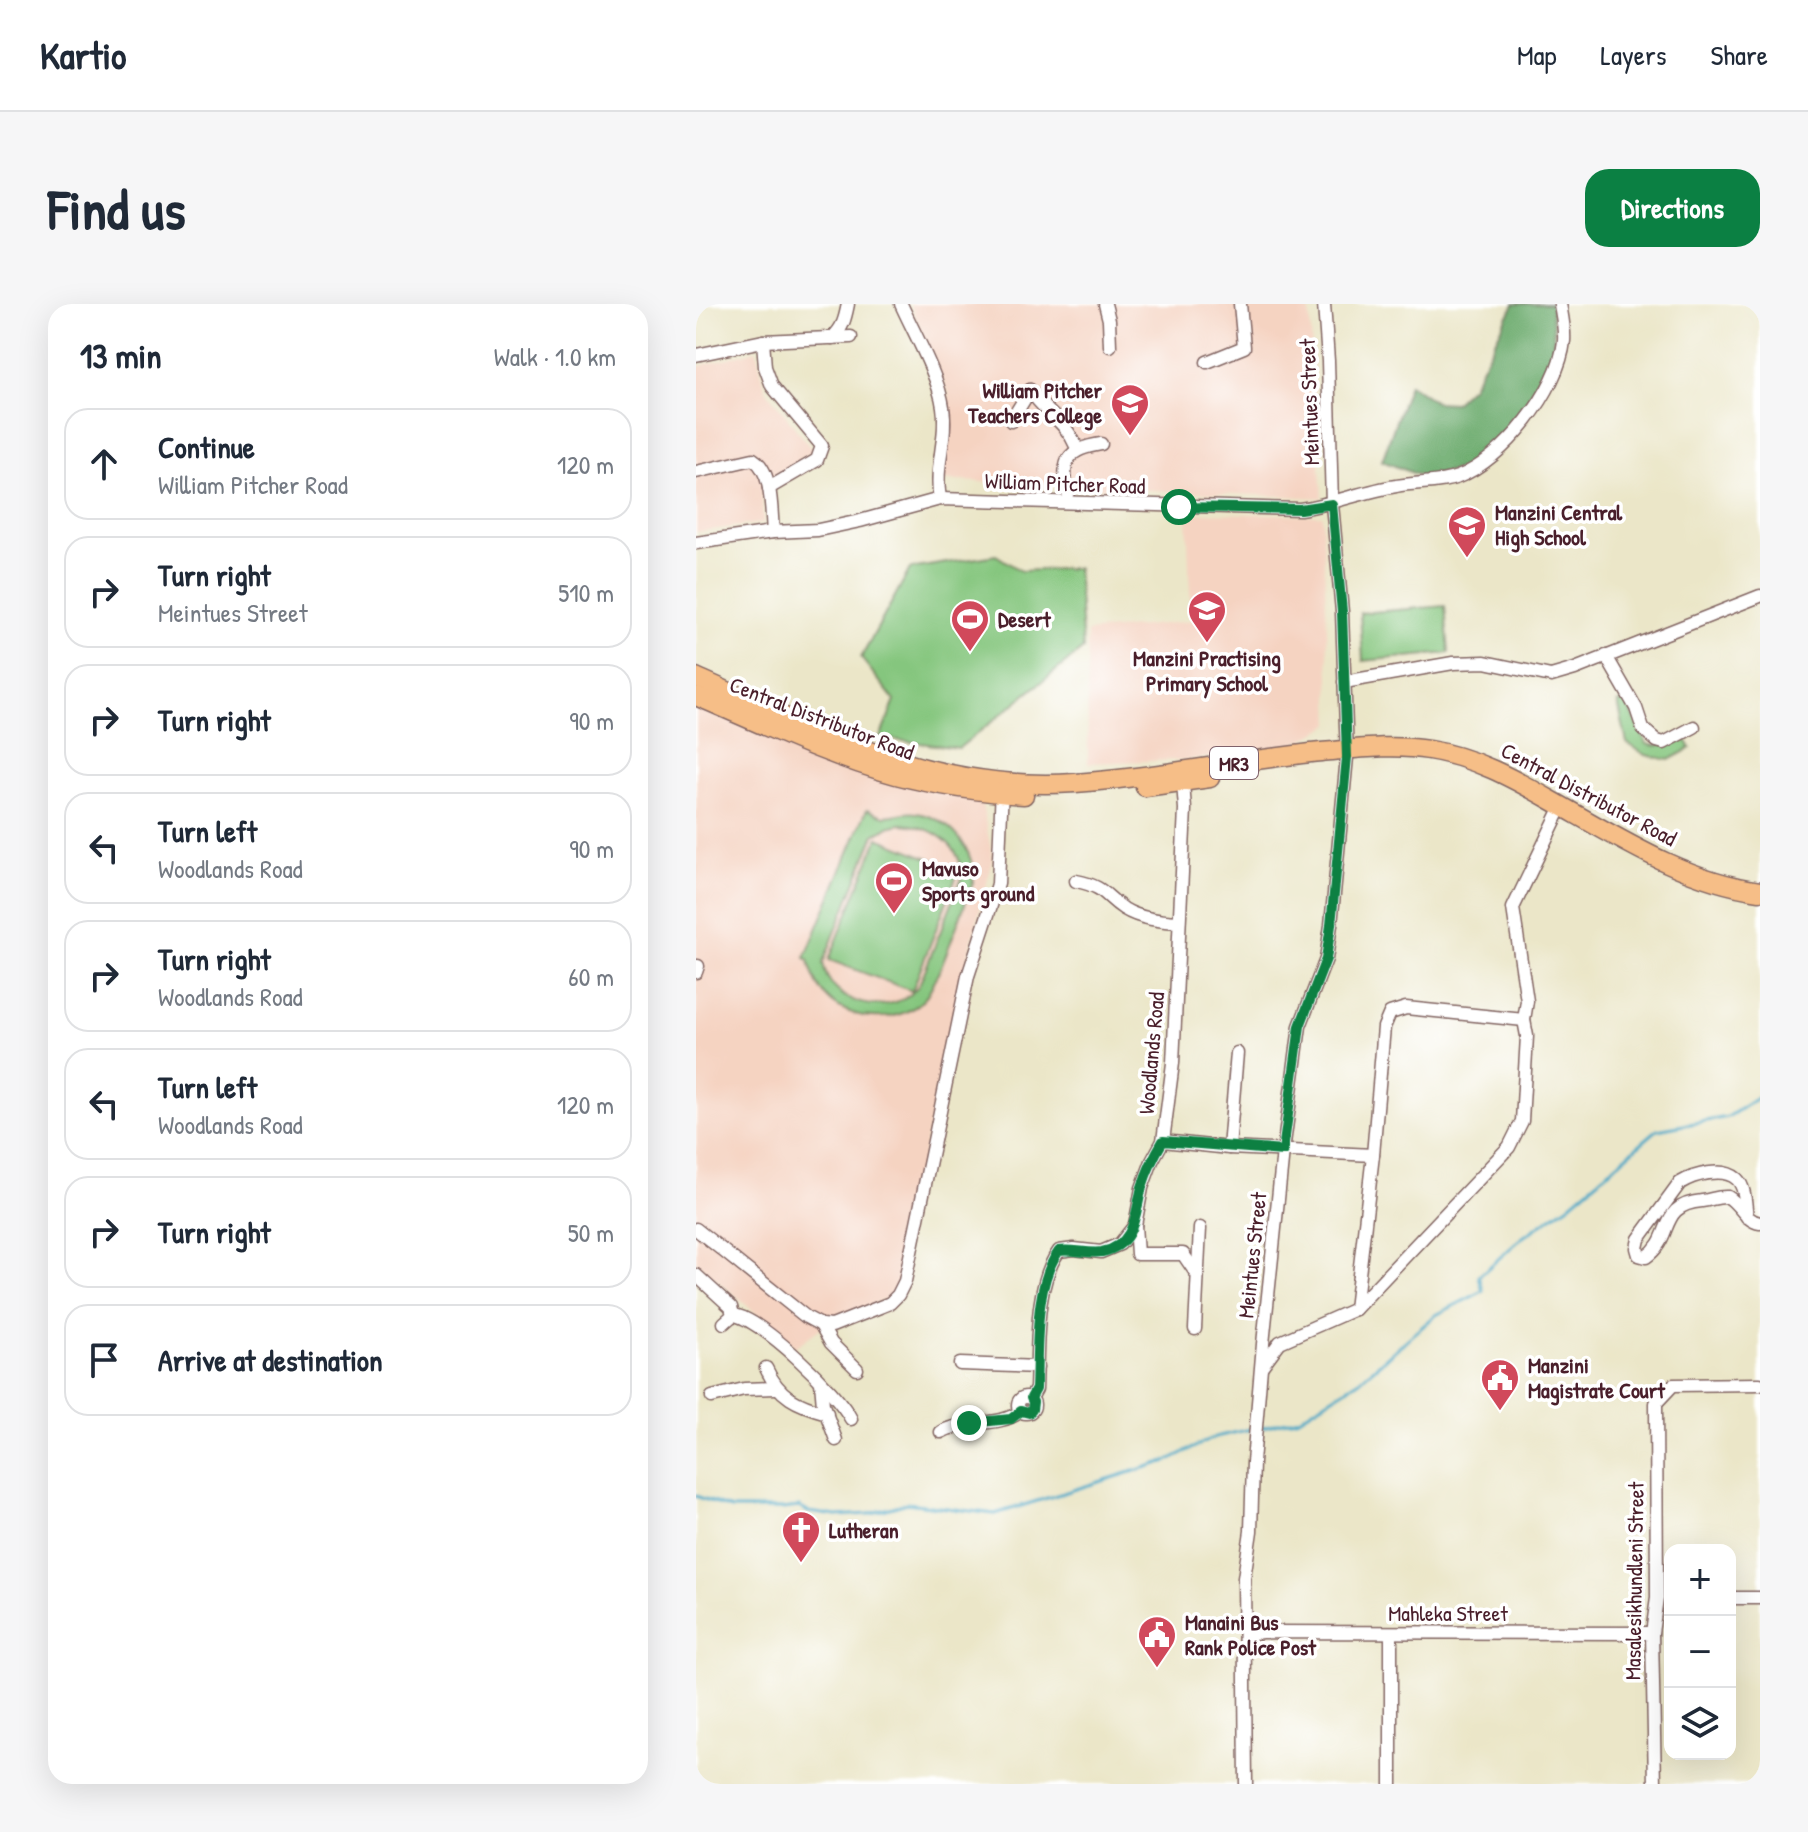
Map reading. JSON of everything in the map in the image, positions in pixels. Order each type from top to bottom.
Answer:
[{"type":"highway","name":"Central Distributor Road","points":[[696,677],[808,729],[902,763],[1048,796],[1183,783],[1346,753]]},
{"type":"highway","name":"Central Distributor Road","points":[[696,698],[821,749],[897,775],[938,785],[1002,787],[1077,783],[1346,753],[1428,757],[1465,766],[1505,783],[1690,873],[1760,891]]},
{"type":"highway","name":"Central Distributor Road","points":[[1559,811],[1615,848],[1687,881],[1760,898]]},
{"type":"street","points":[[832,338],[846,319],[848,304]]},
{"type":"street","points":[[901,304],[943,404],[945,424],[937,480],[940,499]]},
{"type":"street","points":[[1105,304],[1110,346]]},
{"type":"street","points":[[1207,362],[1244,347],[1240,304]]},
{"type":"street","name":"Meintues Street","points":[[1246,1784],[1244,1578],[1251,1531],[1261,1367],[1283,1151],[1300,1026],[1326,959],[1346,753],[1342,612],[1332,504],[1324,304]]},
{"type":"street","name":"William Pitcher Road","points":[[696,543],[773,532],[818,530],[940,499],[1300,509],[1332,504],[1393,486],[1456,478],[1489,460],[1516,433],[1548,388],[1564,340],[1560,304]]},
{"type":"street","points":[[696,355],[763,341],[851,337]]},
{"type":"street","points":[[763,341],[765,367],[772,386],[822,446],[817,460],[769,488]]},
{"type":"street","points":[[1011,421],[1030,390],[1070,431],[1077,448]]},
{"type":"street","points":[[1068,493],[1064,476],[1070,456],[1077,448],[1101,444]]},
{"type":"street","points":[[696,472],[753,459],[759,462],[769,488],[773,532]]},
{"type":"street","points":[[1344,682],[1453,663],[1485,662],[1551,676],[1760,596]]},
{"type":"street","points":[[1606,656],[1636,708],[1643,729],[1652,737],[1664,743],[1694,727]]},
{"type":"street","name":"Woodlands Road","points":[[1135,1225],[1142,1188],[1163,1141],[1173,1063],[1185,809],[1183,783]]},
{"type":"street","points":[[696,1229],[806,1317],[821,1325],[832,1326],[890,1303],[898,1295],[905,1281],[968,976],[998,884],[1002,787]]},
{"type":"street","points":[[1261,1367],[1280,1342],[1355,1309],[1509,1147],[1522,1121],[1527,1036],[1524,1020],[1527,1001],[1513,908],[1559,811]]},
{"type":"street","points":[[1076,881],[1100,888],[1126,910],[1152,919],[1179,922]]},
{"type":"street","points":[[1355,1309],[1384,1027],[1390,1013],[1406,1008],[1524,1020]]},
{"type":"street","points":[[1229,1148],[1237,1053]]},
{"type":"street","points":[[1163,1141],[1229,1148],[1373,1155]]},
{"type":"street","points":[[1747,1217],[1745,1195],[1737,1179],[1726,1173],[1689,1178],[1680,1183],[1639,1239],[1639,1255],[1646,1257],[1653,1252],[1676,1209],[1685,1203],[1728,1197],[1747,1217],[1760,1223]]},
{"type":"street","points":[[1135,1225],[1137,1254],[1183,1254],[1196,1273]]},
{"type":"street","points":[[941,1432],[969,1423],[1011,1419],[1021,1411],[1018,1408],[1019,1400],[1027,1396],[1031,1398],[1036,1389],[1039,1316],[1049,1264],[1059,1251],[1101,1252],[1120,1244],[1135,1225]]},
{"type":"street","points":[[1195,1329],[1200,1228]]},
{"type":"street","points":[[696,1275],[731,1307],[728,1319],[742,1316],[754,1323],[816,1376],[846,1408],[851,1419]]},
{"type":"street","points":[[821,1325],[831,1343],[857,1369]]},
{"type":"street","points":[[960,1364],[1037,1367]]},
{"type":"street","points":[[766,1368],[776,1388],[800,1404],[827,1413]]},
{"type":"street","points":[[816,1376],[822,1386],[823,1405],[836,1440]]},
{"type":"street","name":"Masalesikhundleni Street","points":[[1655,1784],[1652,1633],[1663,1598],[1656,1403],[1673,1385],[1760,1384]]},
{"type":"street","points":[[712,1397],[744,1389],[776,1388]]},
{"type":"street","points":[[1736,1598],[1760,1598]]},
{"type":"street","points":[[1391,1633],[1391,1784]]},
{"type":"street","name":"Mahleka Street","points":[[1245,1634],[1652,1633]]},
{"type":"shaded area","name":"William Pitcher Teachers College","points":[[910,304],[1309,304],[1322,498],[937,480],[949,394]]},
{"type":"shaded area","points":[[756,350],[766,390],[813,451],[762,486],[763,523],[696,532],[696,367]]},
{"type":"shaded area","name":"Manzini Practising Primary School","points":[[1187,513],[1322,515],[1331,724],[1283,751],[1184,760],[1088,763],[1087,632],[1191,621]]},
{"type":"shaded area","points":[[696,695],[981,799],[993,859],[940,1068],[898,1284],[888,1298],[826,1324],[795,1347],[696,1262]]},
{"type":"green space","points":[[1514,304],[1551,304],[1554,336],[1550,367],[1501,439],[1464,468],[1425,478],[1382,461],[1409,384],[1435,402],[1454,403],[1472,386]]},
{"type":"green space","name":"Desert","points":[[996,555],[1021,571],[1077,568],[1083,649],[959,748],[880,738],[895,701],[861,658],[910,569]]},
{"type":"green space","points":[[1445,606],[1449,653],[1363,661],[1360,613]]},
{"type":"green space","points":[[1626,701],[1647,744],[1656,746],[1685,738],[1691,748],[1669,760],[1646,755],[1627,743],[1618,703]]},
{"type":"green space","points":[[867,809],[885,816],[912,813],[928,816],[950,828],[958,837],[970,858],[973,883],[935,980],[922,1001],[906,1012],[886,1017],[847,1011],[832,1002],[821,990],[809,960],[805,958]],"holes":[[[901,824],[935,833],[952,847],[958,857],[961,880],[919,985],[908,996],[894,1003],[864,1004],[849,999],[837,990],[828,978],[823,963],[875,834]]]},
{"type":"green space","name":"Mavuso Sports ground","points":[[878,838],[959,870],[912,991],[829,960]]},
{"type":"waterway","points":[[1258,1428],[1299,1418],[1360,1380],[1436,1315],[1483,1291],[1479,1276],[1657,1130],[1728,1117],[1760,1096]]},
{"type":"waterway","points":[[696,1496],[731,1509],[799,1507],[808,1512],[837,1516],[869,1514],[907,1503],[995,1514],[1167,1461],[1215,1437],[1251,1429]]},
{"type":"place","name":"William Pitcher Teachers College","points":[[1130,437]]},
{"type":"place","name":"Manzini Central High School","points":[[1467,559]]},
{"type":"place","name":"Manzini Practising Primary School","points":[[1207,644]]},
{"type":"place","name":"Desert","points":[[970,653]]},
{"type":"place","name":"Mavuso Sports ground","points":[[894,915]]},
{"type":"place","name":"Manzini Magistrate Court","points":[[1500,1412]]},
{"type":"place","name":"Lutheran","points":[[801,1564]]},
{"type":"place","name":"Manaini Bus Rank Police Post","points":[[1157,1669]]},
{"type":"route","points":[[969,1423],[1011,1419],[1021,1411],[1029,1413],[1032,1410],[1031,1398],[1036,1389],[1039,1316],[1049,1264],[1059,1251],[1101,1252],[1120,1244],[1135,1225],[1142,1188],[1163,1141],[1283,1151],[1300,1026],[1326,959],[1347,757],[1342,612],[1332,504],[1300,509],[1179,507]]}]
